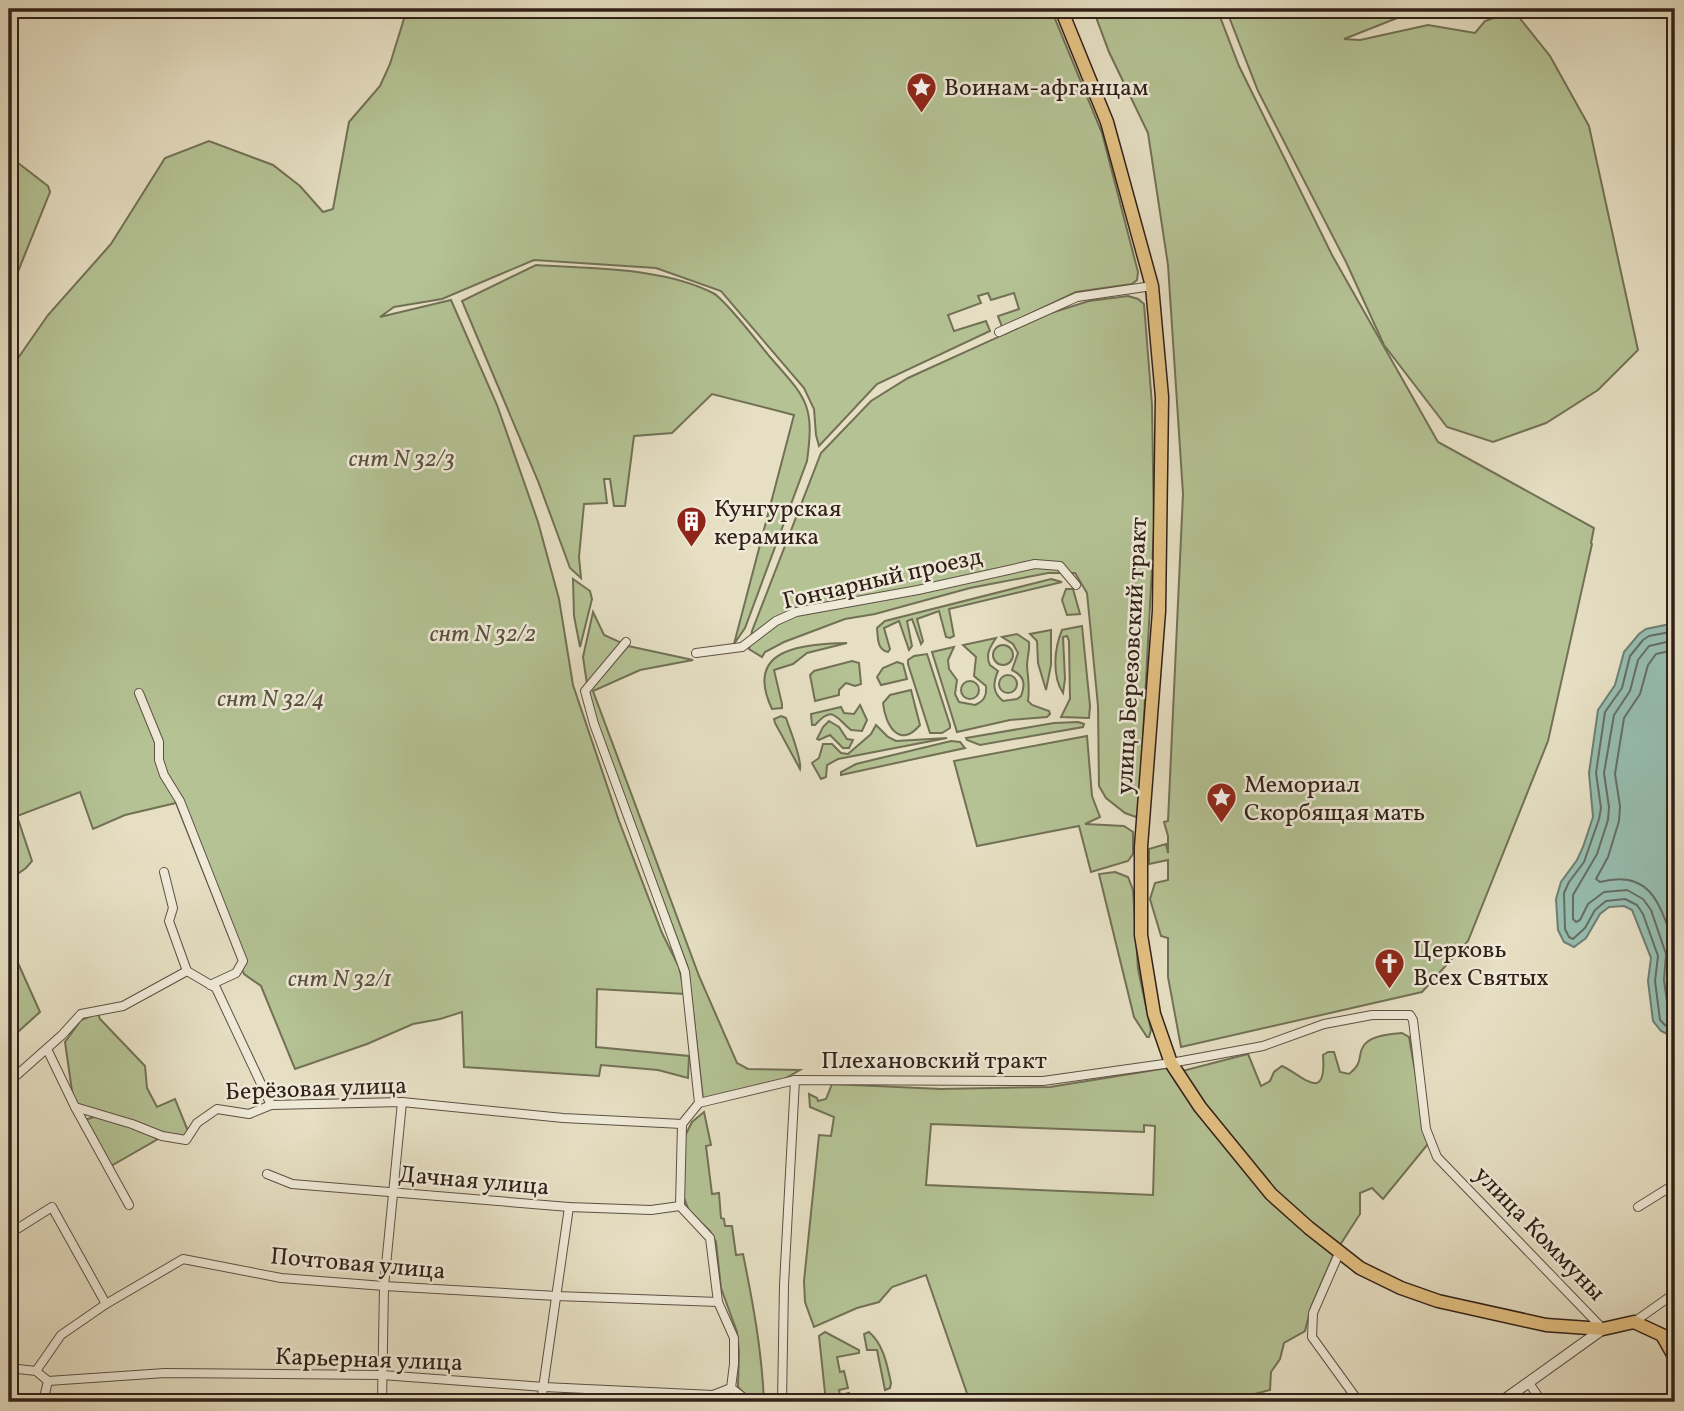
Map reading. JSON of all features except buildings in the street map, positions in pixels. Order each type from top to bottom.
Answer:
[{"type":"main road","name":"улица Березовский тракт","points":[[1061,9],[1107,122],[1152,286],[1162,397],[1159,611],[1141,847],[1142,935],[1154,1014],[1171,1063],[1200,1107],[1271,1194],[1340,1251]]},
{"type":"main road","name":"улица Коммуны","points":[[1340,1251],[1360,1268],[1438,1301],[1546,1325],[1603,1329]]},
{"type":"main road","points":[[1603,1329],[1634,1322],[1662,1335],[1675,1358]]},
{"type":"street","points":[[999,332],[1077,297],[1152,286]]},
{"type":"street","name":"Гончарный проезд","points":[[696,653],[742,647],[776,621],[796,612],[918,590],[1035,564],[1060,566],[1076,585]]},
{"type":"street","points":[[626,642],[585,691],[594,724],[685,972],[699,1104],[682,1124],[680,1206],[710,1238],[718,1302],[734,1338],[731,1388],[745,1398],[746,1402]]},
{"type":"street","points":[[139,693],[159,742],[159,760],[164,775],[180,801],[243,961],[236,973],[210,985]]},
{"type":"street","points":[[164,872],[173,908],[169,921],[187,971],[216,988],[271,1105]]},
{"type":"street","points":[[9,1082],[47,1049],[81,1014],[123,1006],[187,971]]},
{"type":"street","name":"Плехановский тракт","points":[[699,1104],[795,1080],[1044,1081],[1171,1063],[1263,1046],[1324,1024],[1372,1015],[1410,1015],[1413,1020]]},
{"type":"street","name":"улица Коммуны","points":[[1413,1020],[1426,1129],[1437,1157],[1603,1329]]},
{"type":"street","points":[[47,1049],[75,1107],[129,1205]]},
{"type":"street","points":[[782,1402],[784,1285],[795,1080]]},
{"type":"street","points":[[382,1402],[384,1286],[391,1192],[402,1102]]},
{"type":"street","name":"Берёзовая улица","points":[[75,1107],[162,1136],[186,1140],[197,1123],[217,1109],[249,1114],[271,1105],[402,1102],[564,1118],[682,1124]]},
{"type":"street","name":"Дачная улица","points":[[267,1174],[292,1184],[569,1207],[651,1210],[680,1206]]},
{"type":"street","points":[[1638,1207],[1675,1184]]},
{"type":"street","points":[[9,1234],[52,1207],[106,1304]]},
{"type":"street","points":[[541,1402],[569,1207]]},
{"type":"street","points":[[1340,1251],[1314,1312],[1312,1337],[1359,1402]]},
{"type":"street","name":"Почтовая улица","points":[[36,1371],[61,1335],[106,1304],[183,1259],[281,1278],[558,1296],[718,1302]]},
{"type":"street","points":[[1634,1322],[1675,1293]]},
{"type":"street","points":[[1501,1402],[1603,1329]]},
{"type":"street","points":[[9,1368],[36,1371],[48,1381],[43,1402]]},
{"type":"street","name":"Карьерная улица","points":[[48,1381],[165,1373],[382,1375],[713,1399],[731,1388]]},
{"type":"street","points":[[1529,1383],[1542,1402]]},
{"type":"green space","points":[[407,9],[1051,9],[1102,133],[1138,272],[1137,280],[1132,284],[1076,292],[1002,327],[998,316],[1019,309],[1014,293],[991,300],[988,293],[978,296],[981,303],[948,315],[954,331],[986,321],[990,331],[877,384],[819,446],[814,409],[804,388],[721,291],[656,268],[534,260],[442,299],[394,307],[380,317],[451,300],[497,405],[538,522],[559,599],[573,685],[619,821],[662,933],[679,967],[685,994],[597,989],[596,1047],[689,1056],[688,1078],[658,1070],[601,1065],[599,1076],[464,1067],[462,1012],[413,1024],[367,1044],[295,1069],[261,986],[244,974],[176,803],[125,815],[93,829],[80,792],[17,816],[32,861],[9,880],[9,371],[48,315],[111,244],[165,158],[209,141],[273,165],[300,186],[323,212],[333,209],[349,122],[380,86],[390,64]]},
{"type":"green space","points":[[1093,9],[1217,9],[1239,66],[1332,255],[1438,442],[1594,528],[1548,741],[1468,941],[1422,992],[1181,1047],[1168,977],[1168,938],[1161,936],[1150,899],[1155,883],[1168,880],[1168,860],[1149,864],[1149,849],[1166,844],[1168,853],[1168,836],[1164,822],[1168,821],[1183,494],[1168,265],[1148,133],[1109,52]]},
{"type":"green space","points":[[1226,9],[1420,9],[1344,39],[1360,40],[1428,25],[1475,33],[1485,21],[1514,11],[1550,56],[1589,126],[1638,350],[1598,390],[1546,423],[1493,442],[1447,427],[1384,345],[1346,262],[1258,91]]},
{"type":"green space","points":[[9,156],[48,186],[50,192],[9,294]]},
{"type":"green space","points":[[536,265],[649,274],[693,284],[713,293],[742,322],[800,393],[810,426],[807,461],[745,628],[734,644],[794,415],[712,394],[672,433],[634,436],[625,506],[614,506],[610,479],[604,479],[607,503],[584,504],[579,557],[581,578],[570,568],[538,481],[462,301]]},
{"type":"green space","points":[[1128,296],[1144,304],[1152,405],[1154,530],[1139,811],[1136,817],[1125,813],[1106,798],[1099,786],[1098,706],[1087,593],[1075,573],[1048,573],[970,588],[875,614],[845,619],[784,642],[765,652],[762,657],[749,649],[752,631],[821,453],[871,401],[908,378],[1051,313],[1089,301]]},
{"type":"green space","points":[[573,579],[590,591],[592,599],[580,647],[574,616]]},
{"type":"green space","points":[[1051,579],[1062,582],[949,609],[954,636],[950,638],[946,637],[939,611],[917,619],[923,641],[921,644],[912,619],[907,621],[912,646],[909,650],[899,621],[884,628],[890,649],[888,652],[880,646],[877,628],[885,621]]},
{"type":"green space","points":[[1066,589],[1073,589],[1080,614],[1067,615],[1062,600]]},
{"type":"green space","points":[[593,612],[604,635],[622,643],[587,684],[583,657]]},
{"type":"green space","points":[[1082,626],[1089,718],[1061,717],[1070,699],[1067,636],[1063,637],[1063,693],[1056,671],[1057,645],[1062,630]]},
{"type":"green space","points":[[1051,630],[1051,665],[1046,690],[1038,663],[1037,641],[1030,634]]},
{"type":"green space","points":[[1017,634],[1029,642],[1028,701],[1050,714],[1047,717],[1010,720],[957,732],[932,652],[954,647],[948,660],[949,669],[957,680],[955,694],[959,702],[975,705],[984,698],[986,686],[974,676],[976,657],[963,645],[996,638],[988,654],[990,665],[998,671],[994,683],[995,691],[1003,701],[1017,699],[1021,696],[1024,684],[1021,677],[1012,670],[1018,653],[1013,644],[1002,637]]},
{"type":"green space","points":[[847,643],[807,653],[793,664],[774,670],[782,708],[772,709],[765,689],[765,673],[771,662],[796,648]]},
{"type":"green space","points":[[1003,645],[1010,648],[1013,655],[1010,662],[1003,665],[996,662],[993,655],[996,648]]},
{"type":"green space","points":[[628,646],[693,660],[640,670],[593,691],[699,976],[737,1063],[748,1069],[800,1070],[784,1079],[703,1099],[688,968],[596,721],[588,691]]},
{"type":"green space","points":[[927,654],[950,725],[950,728],[942,733],[930,733],[908,664],[908,660],[914,656]]},
{"type":"green space","points":[[852,661],[859,663],[861,684],[855,686],[846,683],[839,690],[839,695],[815,701],[810,675],[814,671]]},
{"type":"green space","points":[[897,662],[903,664],[907,679],[881,685],[877,677],[883,668]]},
{"type":"green space","points":[[1004,675],[1012,675],[1017,684],[1015,691],[1004,693],[999,688],[999,680]]},
{"type":"green space","points":[[966,681],[974,681],[979,690],[977,697],[966,699],[961,694],[961,686]]},
{"type":"green space","points":[[911,690],[920,725],[906,735],[900,735],[890,726],[883,703],[890,695]]},
{"type":"green space","points":[[860,705],[867,720],[862,731],[851,730],[830,714],[812,725],[811,714],[841,707],[844,713],[854,714]]},
{"type":"green space","points":[[781,716],[786,718],[798,752],[800,769],[775,723],[774,719]]},
{"type":"green space","points":[[829,721],[839,727],[847,739],[853,740],[849,748],[843,748],[830,735],[817,739]]},
{"type":"green space","points":[[1054,723],[1084,724],[1083,727],[980,745],[966,738]]},
{"type":"green space","points":[[876,725],[896,741],[947,738],[838,759],[827,765],[826,777],[821,779],[812,763],[819,758],[823,744],[832,744],[841,753],[848,754],[871,734]]},
{"type":"green space","points":[[1087,736],[1092,796],[1100,817],[1085,824],[1124,826],[1133,832],[1133,854],[1128,861],[1091,872],[1079,826],[977,846],[954,761]]},
{"type":"green space","points":[[951,741],[960,742],[965,748],[841,775],[841,772],[856,764]]},
{"type":"green space","points":[[1115,872],[1128,877],[1133,890],[1138,969],[1151,1030],[1149,1037],[1134,1017],[1099,874]]},
{"type":"green space","points":[[9,943],[40,1012],[9,1040]]},
{"type":"green space","points":[[98,1013],[100,1019],[145,1066],[147,1088],[157,1107],[175,1099],[188,1131],[185,1137],[163,1134],[74,1105],[65,1042],[81,1020]]},
{"type":"green space","points":[[1402,1033],[1409,1037],[1428,1144],[1383,1199],[1372,1188],[1360,1193],[1360,1214],[1340,1245],[1274,1193],[1230,1140],[1182,1071],[1248,1054],[1261,1086],[1270,1081],[1274,1072],[1282,1066],[1305,1080],[1317,1083],[1323,1070],[1323,1055],[1328,1052],[1334,1052],[1340,1072],[1349,1074],[1357,1066],[1367,1042]]},
{"type":"green space","points":[[1167,1068],[1267,1197],[1334,1254],[1311,1307],[1305,1331],[1284,1343],[1280,1359],[1271,1372],[1270,1390],[1243,1397],[1235,1402],[970,1402],[926,1275],[892,1287],[879,1302],[857,1308],[814,1327],[805,1302],[804,1281],[819,1135],[831,1136],[834,1117],[810,1107],[809,1094],[818,1101],[826,1099],[832,1084],[941,1089],[1050,1087]],"holes":[[[931,1124],[1144,1132],[1144,1125],[1155,1126],[1153,1195],[926,1185]]]},
{"type":"green space","points":[[704,1112],[711,1145],[706,1146],[712,1194],[719,1193],[721,1218],[724,1219],[725,1226],[732,1226],[736,1255],[743,1254],[756,1328],[764,1402],[749,1402],[748,1397],[738,1387],[737,1332],[721,1288],[716,1242],[710,1231],[689,1211],[683,1195],[684,1138],[692,1122]]},
{"type":"green space","points":[[96,1116],[133,1126],[158,1139],[111,1166],[85,1120]]},
{"type":"green space","points":[[825,1332],[859,1350],[859,1353],[837,1357],[840,1372],[844,1371],[848,1388],[839,1390],[840,1395],[849,1393],[850,1399],[826,1402],[819,1336]]},
{"type":"green space","points":[[869,1332],[878,1343],[886,1362],[891,1383],[890,1388],[885,1390],[877,1350],[867,1350],[864,1334]]},
{"type":"water","points":[[1675,623],[1675,1038],[1661,1031],[1653,1021],[1648,981],[1651,958],[1632,910],[1624,906],[1609,907],[1600,914],[1586,938],[1574,947],[1564,942],[1558,930],[1556,899],[1561,882],[1583,847],[1593,817],[1589,773],[1598,710],[1615,685],[1624,652],[1639,634],[1646,629]]},
{"type":"place","name":"Воинам-афганцам","points":[[921,114]]},
{"type":"place","name":"Кунгурская керамика","points":[[691,549]]},
{"type":"place","name":"Мемориал Скорбящая мать","points":[[1221,825]]},
{"type":"place","name":"Церковь Всех Святых","points":[[1390,990]]},
{"type":"park label","name":"снт N 32/3","points":[[402,458]]},
{"type":"park label","name":"снт N 32/2","points":[[483,633]]},
{"type":"park label","name":"снт N 32/4","points":[[271,698]]},
{"type":"park label","name":"снт N 32/1","points":[[340,978]]}]
